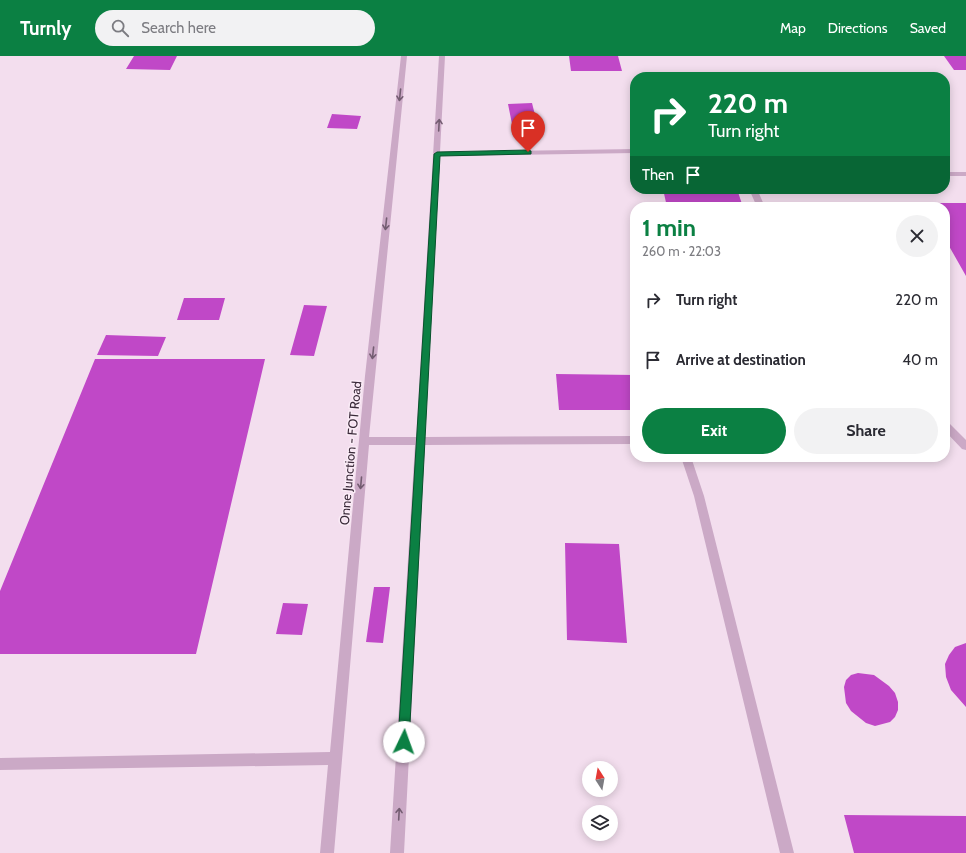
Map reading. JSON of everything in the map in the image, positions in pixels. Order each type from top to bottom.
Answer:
[{"type":"street","name":"Onne Junction - FOT Road","points":[[327,853],[364,441],[404,56]]},
{"type":"street","points":[[397,853],[442,56]]},
{"type":"street","points":[[437,154],[630,151]]},
{"type":"street","points":[[950,174],[966,174]]},
{"type":"street","points":[[950,430],[966,446]]},
{"type":"street","points":[[364,441],[630,440]]},
{"type":"street","points":[[688,462],[699,496],[787,853]]},
{"type":"street","points":[[0,764],[336,758]]},
{"type":"building","points":[[134,56],[177,56],[170,70],[126,69]]},
{"type":"building","points":[[569,56],[618,56],[622,71],[571,71]]},
{"type":"building","points":[[944,56],[966,56],[966,70],[954,70]]},
{"type":"building","points":[[532,103],[537,123],[512,124],[508,104]]},
{"type":"building","points":[[332,114],[361,116],[357,129],[327,128]]},
{"type":"building","points":[[664,194],[739,194],[741,202],[666,202]]},
{"type":"building","points":[[950,203],[966,203],[966,276],[950,248]]},
{"type":"building","points":[[184,298],[225,298],[219,320],[177,320]]},
{"type":"building","points":[[304,305],[327,306],[314,356],[290,355]]},
{"type":"building","points":[[106,335],[166,337],[158,356],[97,355]]},
{"type":"building","points":[[95,359],[265,359],[196,654],[0,654],[0,591]]},
{"type":"building","points":[[556,374],[630,375],[630,410],[559,410]]},
{"type":"building","points":[[565,543],[619,544],[627,643],[567,640]]},
{"type":"building","points":[[374,587],[390,587],[383,643],[366,642]]},
{"type":"building","points":[[283,603],[308,604],[302,635],[276,634]]},
{"type":"building","points":[[966,643],[966,707],[951,690],[946,677],[945,664],[955,647]]},
{"type":"building","points":[[858,673],[874,675],[889,686],[895,693],[898,702],[898,710],[895,717],[890,722],[875,726],[866,723],[851,711],[846,703],[844,687],[846,680],[851,675]]},
{"type":"building","points":[[844,815],[966,816],[966,853],[854,853]]},
{"type":"route","points":[[404,742],[426,372],[437,154],[528,152]]}]
